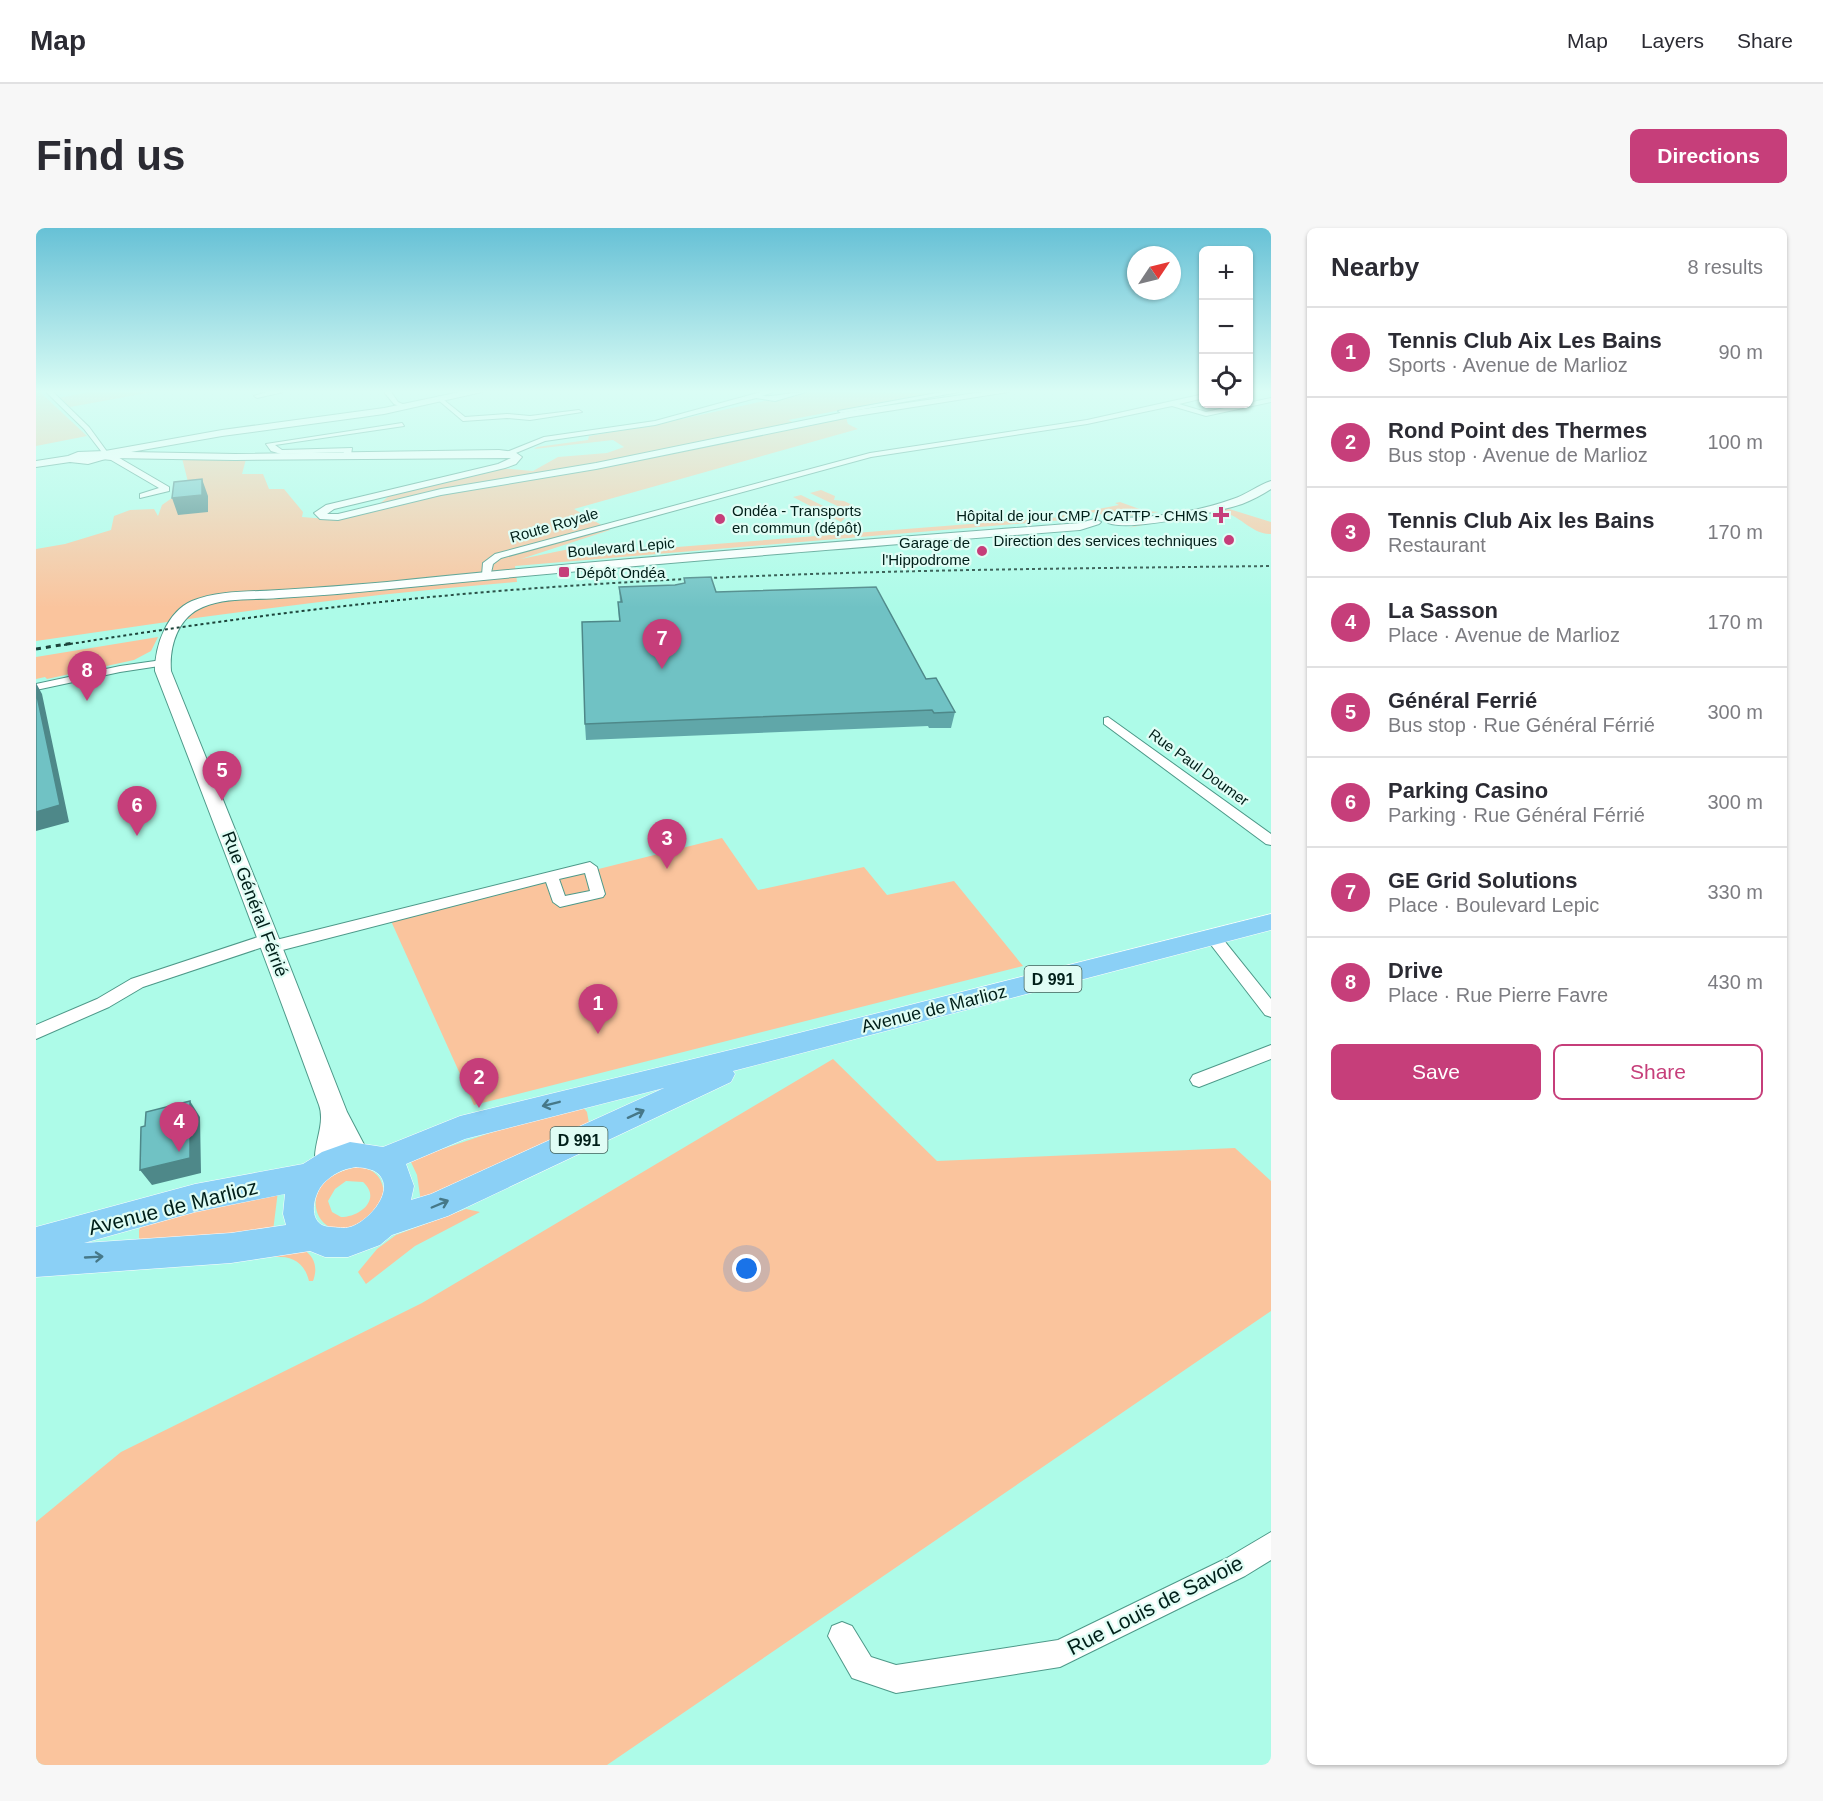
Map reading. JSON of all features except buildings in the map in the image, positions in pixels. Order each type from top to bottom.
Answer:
[{"type":"main road","name":"Avenue de Marlioz","points":[[370,1156],[559,1101],[771,1051],[1271,922]]},
{"type":"main road","name":"Avenue de Marlioz","points":[[384,1223],[436,1206],[771,1051]]},
{"type":"main road","points":[[370,1156],[394,1168],[399,1180],[400,1195],[394,1210],[384,1223],[369,1235],[352,1242],[333,1244],[311,1236],[302,1226],[298,1214],[298,1201],[303,1188],[319,1169],[370,1156]]},
{"type":"main road","name":"Avenue de Marlioz","points":[[36,1242],[195,1198],[319,1169]]},
{"type":"main road","name":"Avenue de Marlioz","points":[[36,1262],[231,1248],[311,1236]]},
{"type":"street","points":[[123,464],[166,489],[143,496]]},
{"type":"street","points":[[504,464],[330,507],[320,513],[327,517],[345,516],[453,490],[607,464]]},
{"type":"street","name":"Route Royale","points":[[487,575],[488,563],[498,556],[833,464]]},
{"type":"street","name":"Boulevard Lepic","points":[[162,663],[176,625],[187,609],[214,599],[366,588],[487,575],[1137,521],[1227,504],[1259,492],[1271,484]]},
{"type":"street","points":[[36,687],[120,669],[162,663]]},
{"type":"street","name":"Rue Général Férrié","points":[[162,663],[163,671],[335,1115],[370,1156]]},
{"type":"street","name":"Rue Paul Doumer","points":[[1108,721],[1271,841]]},
{"type":"street","points":[[36,1032],[103,1003],[137,983],[270,943],[551,876]]},
{"type":"street","points":[[1213,938],[1271,1011]]},
{"type":"street","points":[[1199,1080],[1271,1052]]},
{"type":"street","points":[[319,1169],[335,1115]]},
{"type":"street","name":"Rue Louis de Savoie","points":[[842,1636],[862,1668],[896,1679],[1060,1653],[1236,1566],[1271,1545]]},
{"type":"shaded area","points":[[183,464],[245,464],[242,474],[263,474],[269,489],[284,489],[303,512],[302,517],[326,518],[359,514],[389,496],[499,468],[533,471],[546,464],[735,464],[574,509],[610,530],[521,559],[579,547],[584,548],[574,555],[1061,517],[1064,514],[1078,512],[1087,518],[515,566],[517,582],[276,607],[36,641],[36,549],[65,544],[111,530],[114,516],[130,510],[154,509],[158,516],[162,505],[189,486]]},
{"type":"shaded area","points":[[821,490],[835,496],[834,500],[844,501],[863,510],[852,513],[810,493]]},
{"type":"shaded area","points":[[801,495],[846,517],[841,522],[793,497]]},
{"type":"shaded area","points":[[1120,502],[1145,511],[1159,512],[1114,516],[1088,511],[1119,505],[1115,503]]},
{"type":"shaded area","points":[[1226,508],[1271,522],[1271,534],[1257,531],[1233,516],[1219,512],[1200,517],[1205,521],[1158,522],[1128,528],[1148,522],[1178,519]]},
{"type":"shaded area","points":[[158,637],[151,651],[134,660],[47,679],[45,677],[36,679],[36,657]]},
{"type":"shaded area","points":[[722,838],[758,890],[864,867],[887,895],[954,881],[1023,966],[474,1105],[391,921]]},
{"type":"shaded area","points":[[833,1059],[937,1161],[1235,1148],[1271,1181],[1271,1311],[607,1765],[36,1765],[36,1522],[121,1452],[422,1303]]},
{"type":"shaded area","points":[[579,1103],[587,1112],[590,1129],[421,1202],[417,1175],[410,1160]]},
{"type":"shaded area","points":[[357,1167],[364,1168],[375,1173],[383,1187],[384,1200],[373,1213],[361,1224],[346,1230],[332,1228],[322,1221],[317,1210],[316,1198],[322,1185],[335,1174]],"holes":[[[346,1181],[363,1182],[370,1195],[366,1206],[348,1216],[341,1217],[332,1212],[328,1201],[335,1189]]]},
{"type":"shaded area","points":[[278,1191],[273,1231],[145,1243],[139,1238],[139,1230],[144,1221]]},
{"type":"shaded area","points":[[466,1209],[480,1212],[415,1246],[366,1284],[358,1272],[377,1249],[396,1235]]},
{"type":"shaded area","points":[[303,1249],[314,1263],[313,1281],[309,1281],[300,1264],[294,1260],[279,1257],[251,1258]]},
{"type":"railway","points":[[64,645],[308,610],[430,597],[643,581],[1002,569],[1271,566]]},
{"type":"railway","points":[[36,649],[73,643]]},
{"type":"place","name":"Hôpital de jour CMP / CATTP - CHMS","points":[[1221,515]]},
{"type":"place","name":"Ondéa - Transports en commun (dépôt)","points":[[720,519]]},
{"type":"place","name":"Direction des services techniques","points":[[1229,540]]},
{"type":"place","name":"Garage de l'Hippodrome","points":[[982,551]]},
{"type":"place","name":"Dépôt Ondéa","points":[[564,572]]},
{"type":"place","name":"GE Grid Solutions","points":[[662,669]]},
{"type":"place","name":"Drive","points":[[87,701]]},
{"type":"place","name":"Général Ferrié","points":[[222,801]]},
{"type":"place","name":"Parking Casino","points":[[137,836]]},
{"type":"place","name":"Tennis Club Aix les Bains","points":[[667,869]]},
{"type":"place","name":"Tennis Club Aix Les Bains","points":[[598,1034]]},
{"type":"place","name":"Rond Point des Thermes","points":[[479,1108]]},
{"type":"place","name":"La Sasson","points":[[179,1152]]}]
